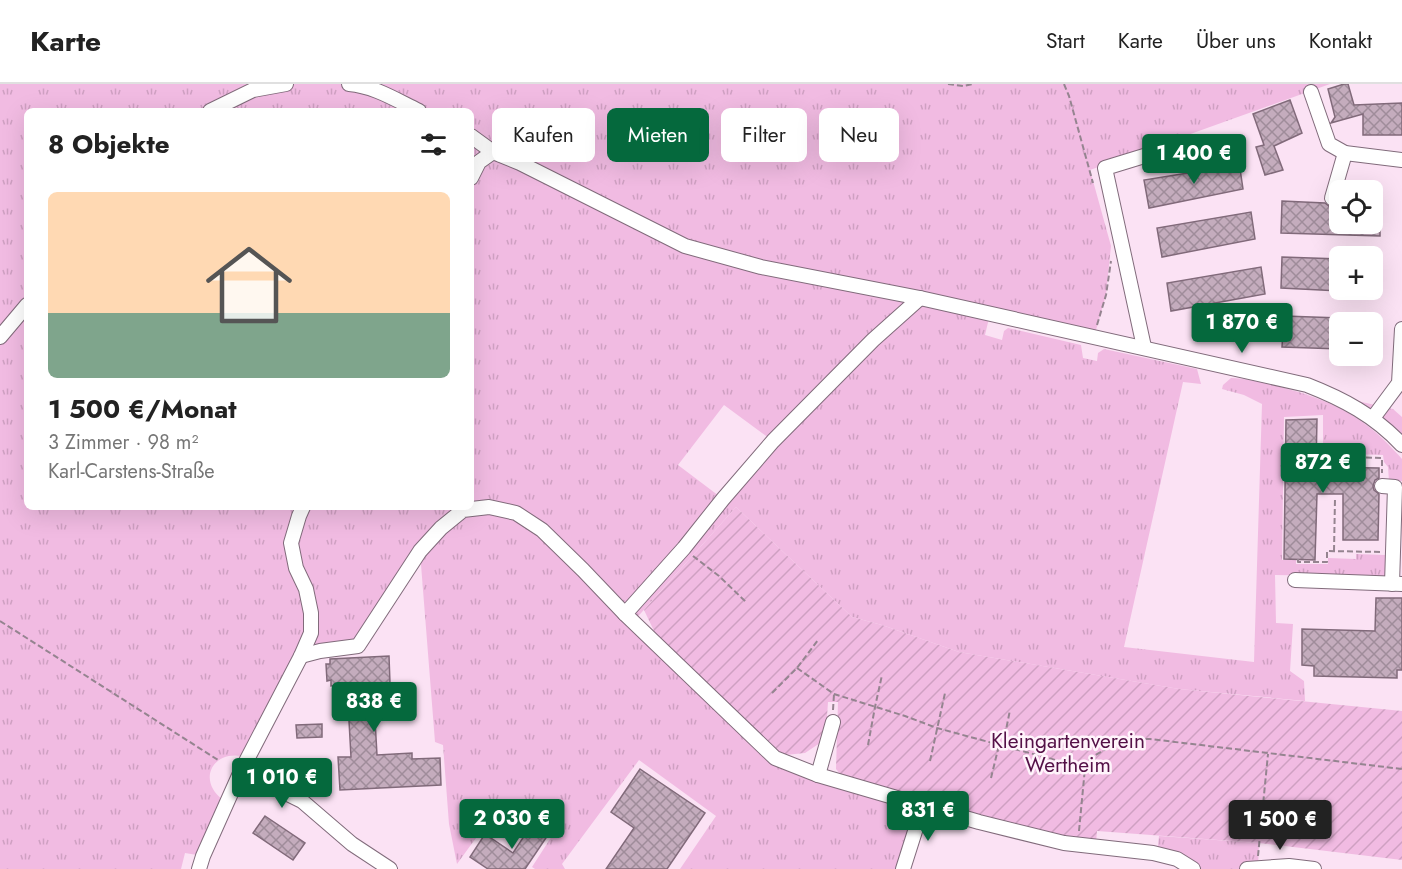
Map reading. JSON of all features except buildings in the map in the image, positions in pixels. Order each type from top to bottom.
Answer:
[{"type":"street","points":[[216,108],[253,90],[286,84]]},
{"type":"street","points":[[349,84],[381,92],[413,108]]},
{"type":"street","points":[[1311,92],[1329,144],[1346,153],[1402,160]]},
{"type":"street","points":[[474,138],[492,151]]},
{"type":"street","points":[[1144,348],[1105,168],[1167,149],[1182,150],[1185,162]]},
{"type":"street","points":[[474,172],[479,162],[492,153]]},
{"type":"street","points":[[1338,180],[1346,153]]},
{"type":"street","points":[[518,162],[685,246],[761,267],[920,298],[1307,385],[1335,396],[1373,418],[1402,445]]},
{"type":"street","points":[[624,614],[684,548],[773,441],[873,340],[920,298]]},
{"type":"street","points":[[0,337],[24,309]]},
{"type":"street","points":[[1373,418],[1399,383],[1402,329]]},
{"type":"street","points":[[1294,580],[1397,584],[1393,553],[1398,495],[1395,487],[1382,486]]},
{"type":"street","points":[[474,509],[489,507],[516,513],[542,530],[624,614],[775,758],[818,775],[990,824],[1077,845],[1153,853],[1177,859],[1192,869]]},
{"type":"street","points":[[199,869],[241,771],[311,633],[311,613],[306,589],[296,568],[291,543],[301,510]]},
{"type":"street","points":[[301,656],[358,646],[420,550],[441,528],[463,510]]},
{"type":"street","points":[[818,775],[833,722]]},
{"type":"street","points":[[241,771],[302,801],[352,844],[390,869]]},
{"type":"street","points":[[903,869],[924,806]]},
{"type":"street","points":[[1252,868],[1289,866],[1314,869]]},
{"type":"path","points":[[948,84],[963,86],[973,84]]},
{"type":"path","points":[[1064,84],[1095,190]]},
{"type":"path","points":[[1094,336],[1106,295],[1111,257]]},
{"type":"path","points":[[1322,456],[1382,458],[1382,486]]},
{"type":"path","points":[[1334,551],[1335,499]]},
{"type":"path","points":[[684,548],[719,576],[746,602]]},
{"type":"path","points":[[1299,559],[1299,562],[1327,562],[1327,551],[1393,553]]},
{"type":"path","points":[[0,621],[218,760]]},
{"type":"path","points":[[772,693],[797,668],[818,640]]},
{"type":"path","points":[[797,668],[834,694],[937,728],[1085,768]]},
{"type":"path","points":[[868,745],[882,675]]},
{"type":"path","points":[[930,761],[945,693]]},
{"type":"path","points":[[991,778],[1010,710]]},
{"type":"path","points":[[1077,845],[1085,768],[1090,758],[1124,739],[1160,740],[1402,769]]},
{"type":"path","points":[[1252,868],[1259,843],[1268,754]]},
{"type":"green space","points":[[0,84],[1330,84],[1090,170],[1111,246],[1106,295],[1094,337],[990,314],[985,335],[1002,340],[1004,331],[1008,328],[1081,345],[1083,358],[1097,361],[1098,353],[1104,349],[1197,369],[1201,384],[1183,382],[1124,647],[1254,662],[1262,404],[1244,395],[1222,389],[1231,378],[1252,380],[1285,388],[1335,406],[1358,419],[1386,442],[1402,459],[1402,481],[1389,481],[1388,467],[1383,455],[1323,453],[1323,415],[1284,417],[1282,560],[1296,560],[1296,564],[1328,564],[1328,558],[1356,559],[1356,554],[1385,555],[1385,577],[1275,575],[1276,623],[1293,624],[1290,671],[1304,681],[1305,701],[1179,689],[959,652],[852,617],[736,507],[633,622],[775,758],[919,805],[903,869],[680,869],[716,816],[639,760],[562,864],[565,869],[535,869],[532,867],[559,825],[537,812],[489,820],[457,864],[449,824],[443,745],[435,742],[420,552],[358,646],[301,656],[249,758],[237,755],[218,760],[210,774],[210,783],[223,800],[203,856],[185,853],[181,869],[0,869]],"holes":[[[724,405],[773,441],[723,499],[678,465]]]},
{"type":"green space","points":[[1335,396],[1393,409],[1402,417],[1402,445]]},
{"type":"green space","name":"Kleingartenverein Wertheim","points":[[736,507],[852,617],[959,652],[1179,689],[1402,711],[1402,860],[1259,843],[1097,831],[1096,843],[1049,833],[850,779],[841,775],[836,769],[838,702],[828,702],[826,732],[820,743],[805,753],[785,755],[772,750],[655,633],[644,610]]},
{"type":"green space","points":[[1159,836],[1259,843],[1258,868],[1193,869],[1157,854]]}]
